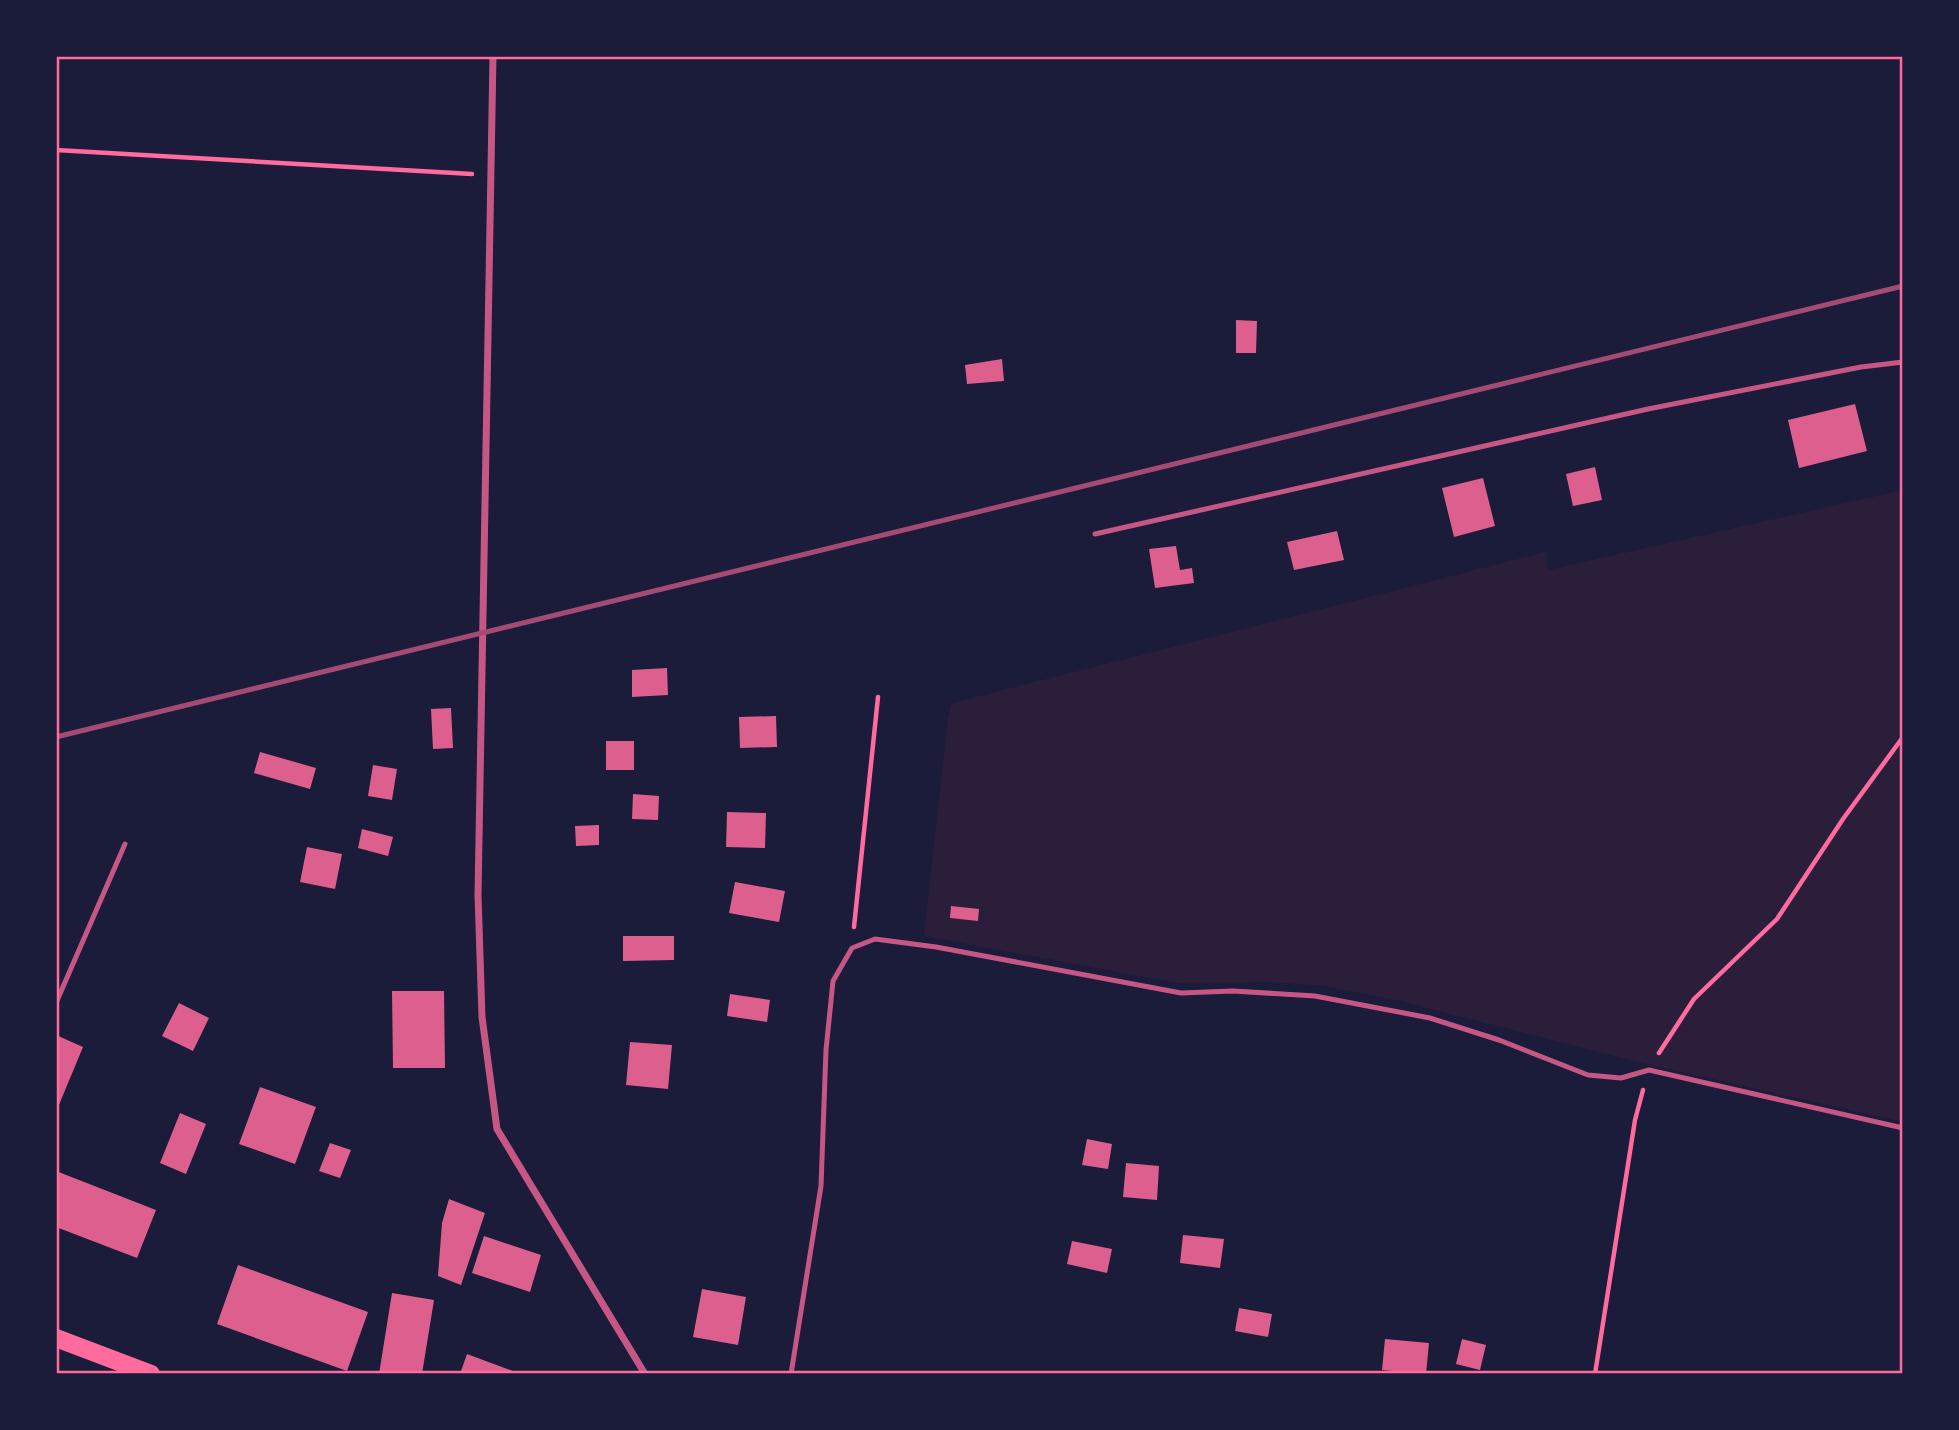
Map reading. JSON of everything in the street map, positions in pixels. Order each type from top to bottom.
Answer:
[{"type":"main road","points":[[56,1339],[151,1374]]},
{"type":"street","points":[[493,56],[478,895],[482,1017],[497,1129],[645,1374]]},
{"type":"lane","points":[[1095,534],[1648,409],[1861,367],[1903,362]]},
{"type":"lane","points":[[56,1003],[125,844]]},
{"type":"lane","points":[[791,1374],[821,1186],[826,1050],[833,981],[852,948],[875,939],[936,947],[1181,993],[1233,991],[1315,996],[1430,1018],[1511,1044],[1588,1075],[1621,1078],[1648,1070],[1903,1128]]},
{"type":"path","points":[[56,150],[439,170],[491,176]]},
{"type":"path","points":[[852,948],[878,696]]},
{"type":"path","points":[[1595,1374],[1635,1120],[1648,1070],[1694,999],[1777,919],[1843,818],[1903,737]]},
{"type":"shaded area","points":[[1903,490],[1903,1122],[1642,1063],[1400,1001],[1324,986],[1271,982],[1177,983],[924,936],[948,717],[952,703],[1546,552],[1548,570]]},
{"type":"building","points":[[1236,320],[1257,321],[1256,353],[1236,353]]},
{"type":"building","points":[[1002,359],[1004,381],[967,384],[965,365]]},
{"type":"building","points":[[1855,404],[1867,451],[1799,468],[1788,420]]},
{"type":"building","points":[[1595,467],[1602,500],[1573,506],[1566,474]]},
{"type":"building","points":[[1483,478],[1495,526],[1454,537],[1442,488]]},
{"type":"building","points":[[1337,531],[1344,560],[1294,570],[1287,542]]},
{"type":"building","points":[[1176,546],[1180,570],[1192,568],[1194,583],[1155,588],[1149,549]]},
{"type":"building","points":[[667,668],[668,695],[632,697],[632,670]]},
{"type":"building","points":[[451,708],[453,748],[433,749],[431,709]]},
{"type":"building","points":[[776,716],[777,747],[740,748],[739,717]]},
{"type":"building","points":[[606,741],[634,741],[634,770],[606,770]]},
{"type":"building","points":[[260,752],[316,768],[310,789],[254,773]]},
{"type":"building","points":[[373,765],[397,769],[392,800],[368,796]]},
{"type":"building","points":[[633,794],[659,796],[658,820],[632,819]]},
{"type":"building","points":[[727,812],[766,813],[765,848],[726,847]]},
{"type":"building","points":[[599,825],[599,845],[576,846],[575,826]]},
{"type":"building","points":[[362,829],[393,837],[388,856],[358,848]]},
{"type":"building","points":[[307,847],[342,854],[335,889],[300,882]]},
{"type":"building","points":[[735,882],[785,891],[779,922],[729,913]]},
{"type":"building","points":[[951,906],[979,909],[978,921],[950,918]]},
{"type":"building","points":[[623,936],[674,936],[674,960],[623,961]]},
{"type":"building","points":[[392,991],[444,991],[445,1068],[393,1068]]},
{"type":"building","points":[[730,994],[770,1000],[767,1022],[727,1016]]},
{"type":"building","points":[[179,1003],[209,1018],[193,1051],[162,1036]]},
{"type":"building","points":[[56,1035],[83,1047],[56,1112]]},
{"type":"building","points":[[630,1042],[672,1045],[668,1089],[626,1085]]},
{"type":"building","points":[[260,1087],[316,1107],[295,1164],[239,1144]]},
{"type":"building","points":[[180,1113],[206,1124],[186,1174],[160,1163]]},
{"type":"building","points":[[1087,1139],[1112,1144],[1108,1169],[1082,1165]]},
{"type":"building","points":[[330,1143],[351,1150],[340,1178],[319,1171]]},
{"type":"building","points":[[1126,1163],[1159,1166],[1157,1200],[1123,1197]]},
{"type":"building","points":[[56,1171],[156,1210],[137,1258],[56,1227]]},
{"type":"building","points":[[449,1199],[485,1213],[461,1285],[438,1276],[442,1223]]},
{"type":"building","points":[[1183,1235],[1224,1239],[1220,1268],[1180,1263]]},
{"type":"building","points":[[484,1236],[541,1255],[530,1292],[472,1273]]},
{"type":"building","points":[[1072,1241],[1112,1249],[1107,1273],[1067,1264]]},
{"type":"building","points":[[238,1265],[368,1312],[347,1371],[217,1324]]},
{"type":"building","points":[[702,1289],[746,1297],[738,1345],[693,1337]]},
{"type":"building","points":[[392,1293],[434,1300],[422,1374],[379,1374]]},
{"type":"building","points":[[1239,1308],[1272,1314],[1268,1337],[1235,1331]]},
{"type":"building","points":[[1385,1339],[1429,1343],[1426,1374],[1382,1370]]},
{"type":"building","points":[[1462,1339],[1486,1345],[1480,1370],[1456,1364]]},
{"type":"building","points":[[467,1354],[521,1374],[460,1374]]},
{"type":"railway","points":[[56,737],[1903,286]]}]
